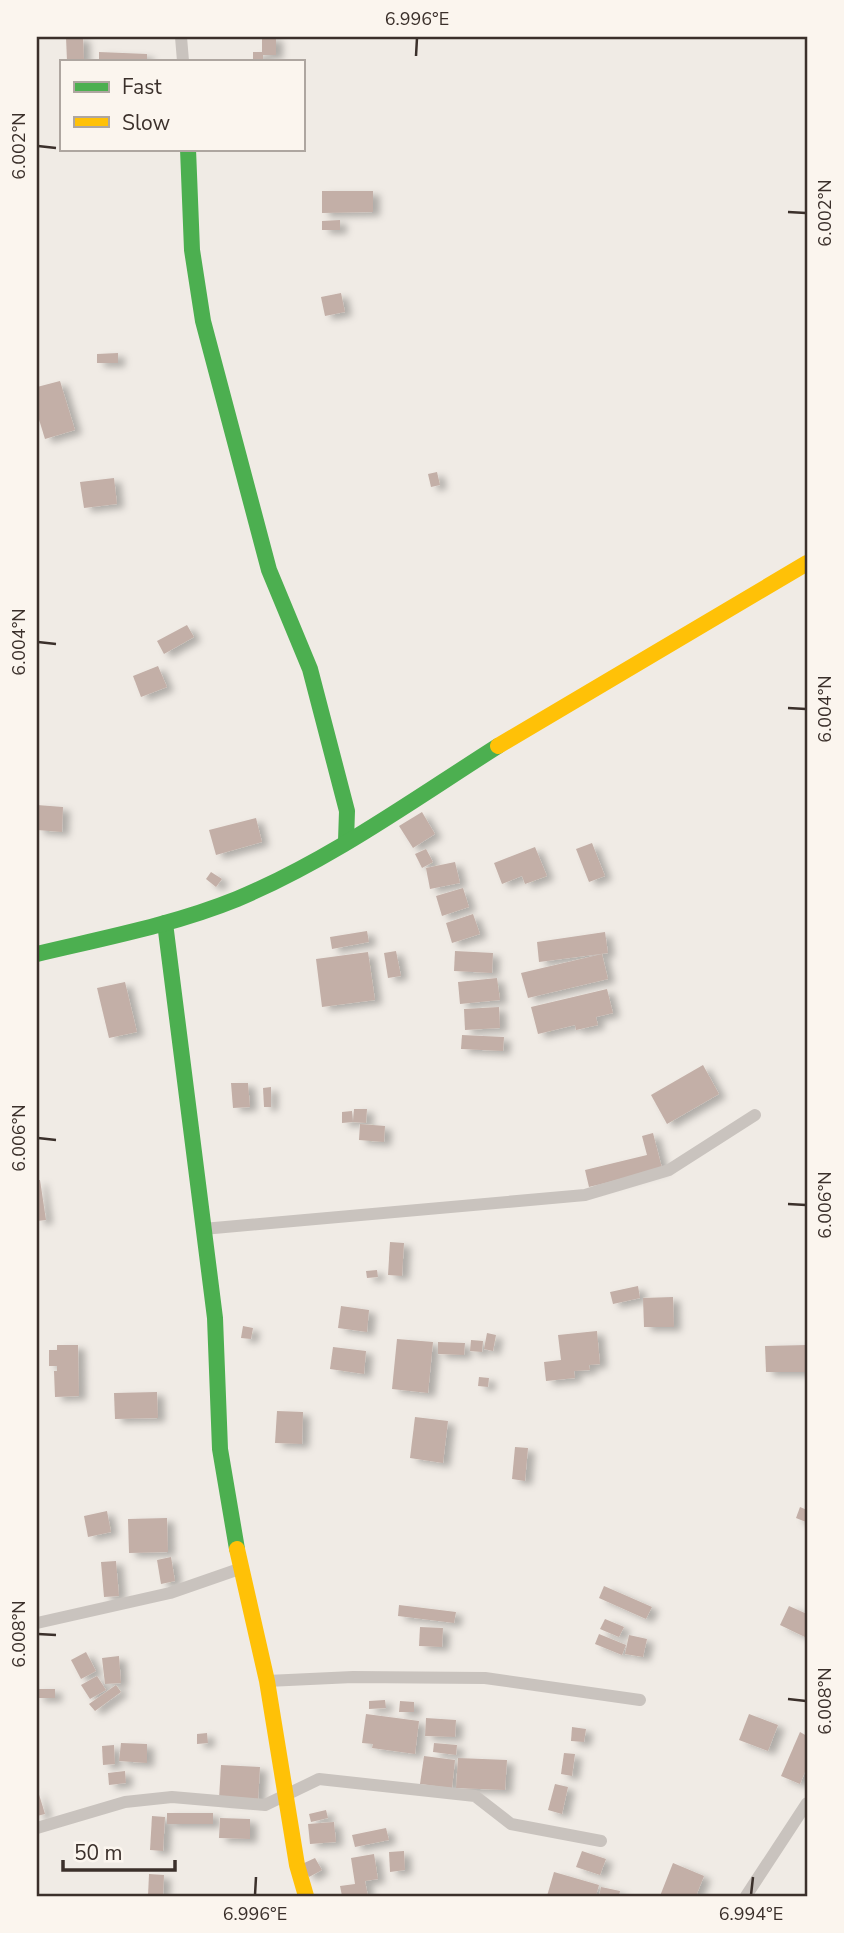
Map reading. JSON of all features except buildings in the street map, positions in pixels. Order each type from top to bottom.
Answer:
[{"type":"street","points":[[181,37],[183,60]]},
{"type":"street","points":[[187,150],[192,250],[203,321],[269,570],[310,669],[348,811],[346,841]]},
{"type":"street","points":[[37,954],[165,923],[236,898],[290,874],[548,715],[807,563]]},
{"type":"street","points":[[165,923],[215,1318],[220,1450],[267,1681],[297,1865],[306,1896]]},
{"type":"street","points":[[203,1228],[585,1195],[670,1170],[754,1115]]},
{"type":"street","points":[[37,1623],[170,1593],[242,1568]]},
{"type":"street","points":[[267,1681],[353,1677],[485,1678],[640,1700]]},
{"type":"street","points":[[37,1828],[125,1802],[172,1797],[265,1805],[319,1779],[475,1796],[511,1824],[601,1841]]},
{"type":"street","points":[[746,1896],[807,1803]]},
{"type":"traffic: fast","points":[[188,150],[192,250],[203,321],[269,570],[310,669],[347,811],[346,841]]},
{"type":"traffic: fast","points":[[37,954],[163,924],[237,899],[338,848],[498,746]]},
{"type":"traffic: fast","points":[[165,923],[215,1318],[220,1449],[237,1549]]},
{"type":"traffic: slow","points":[[498,746],[807,563]]},
{"type":"traffic: slow","points":[[237,1549],[267,1681],[297,1865],[306,1896]]}]
